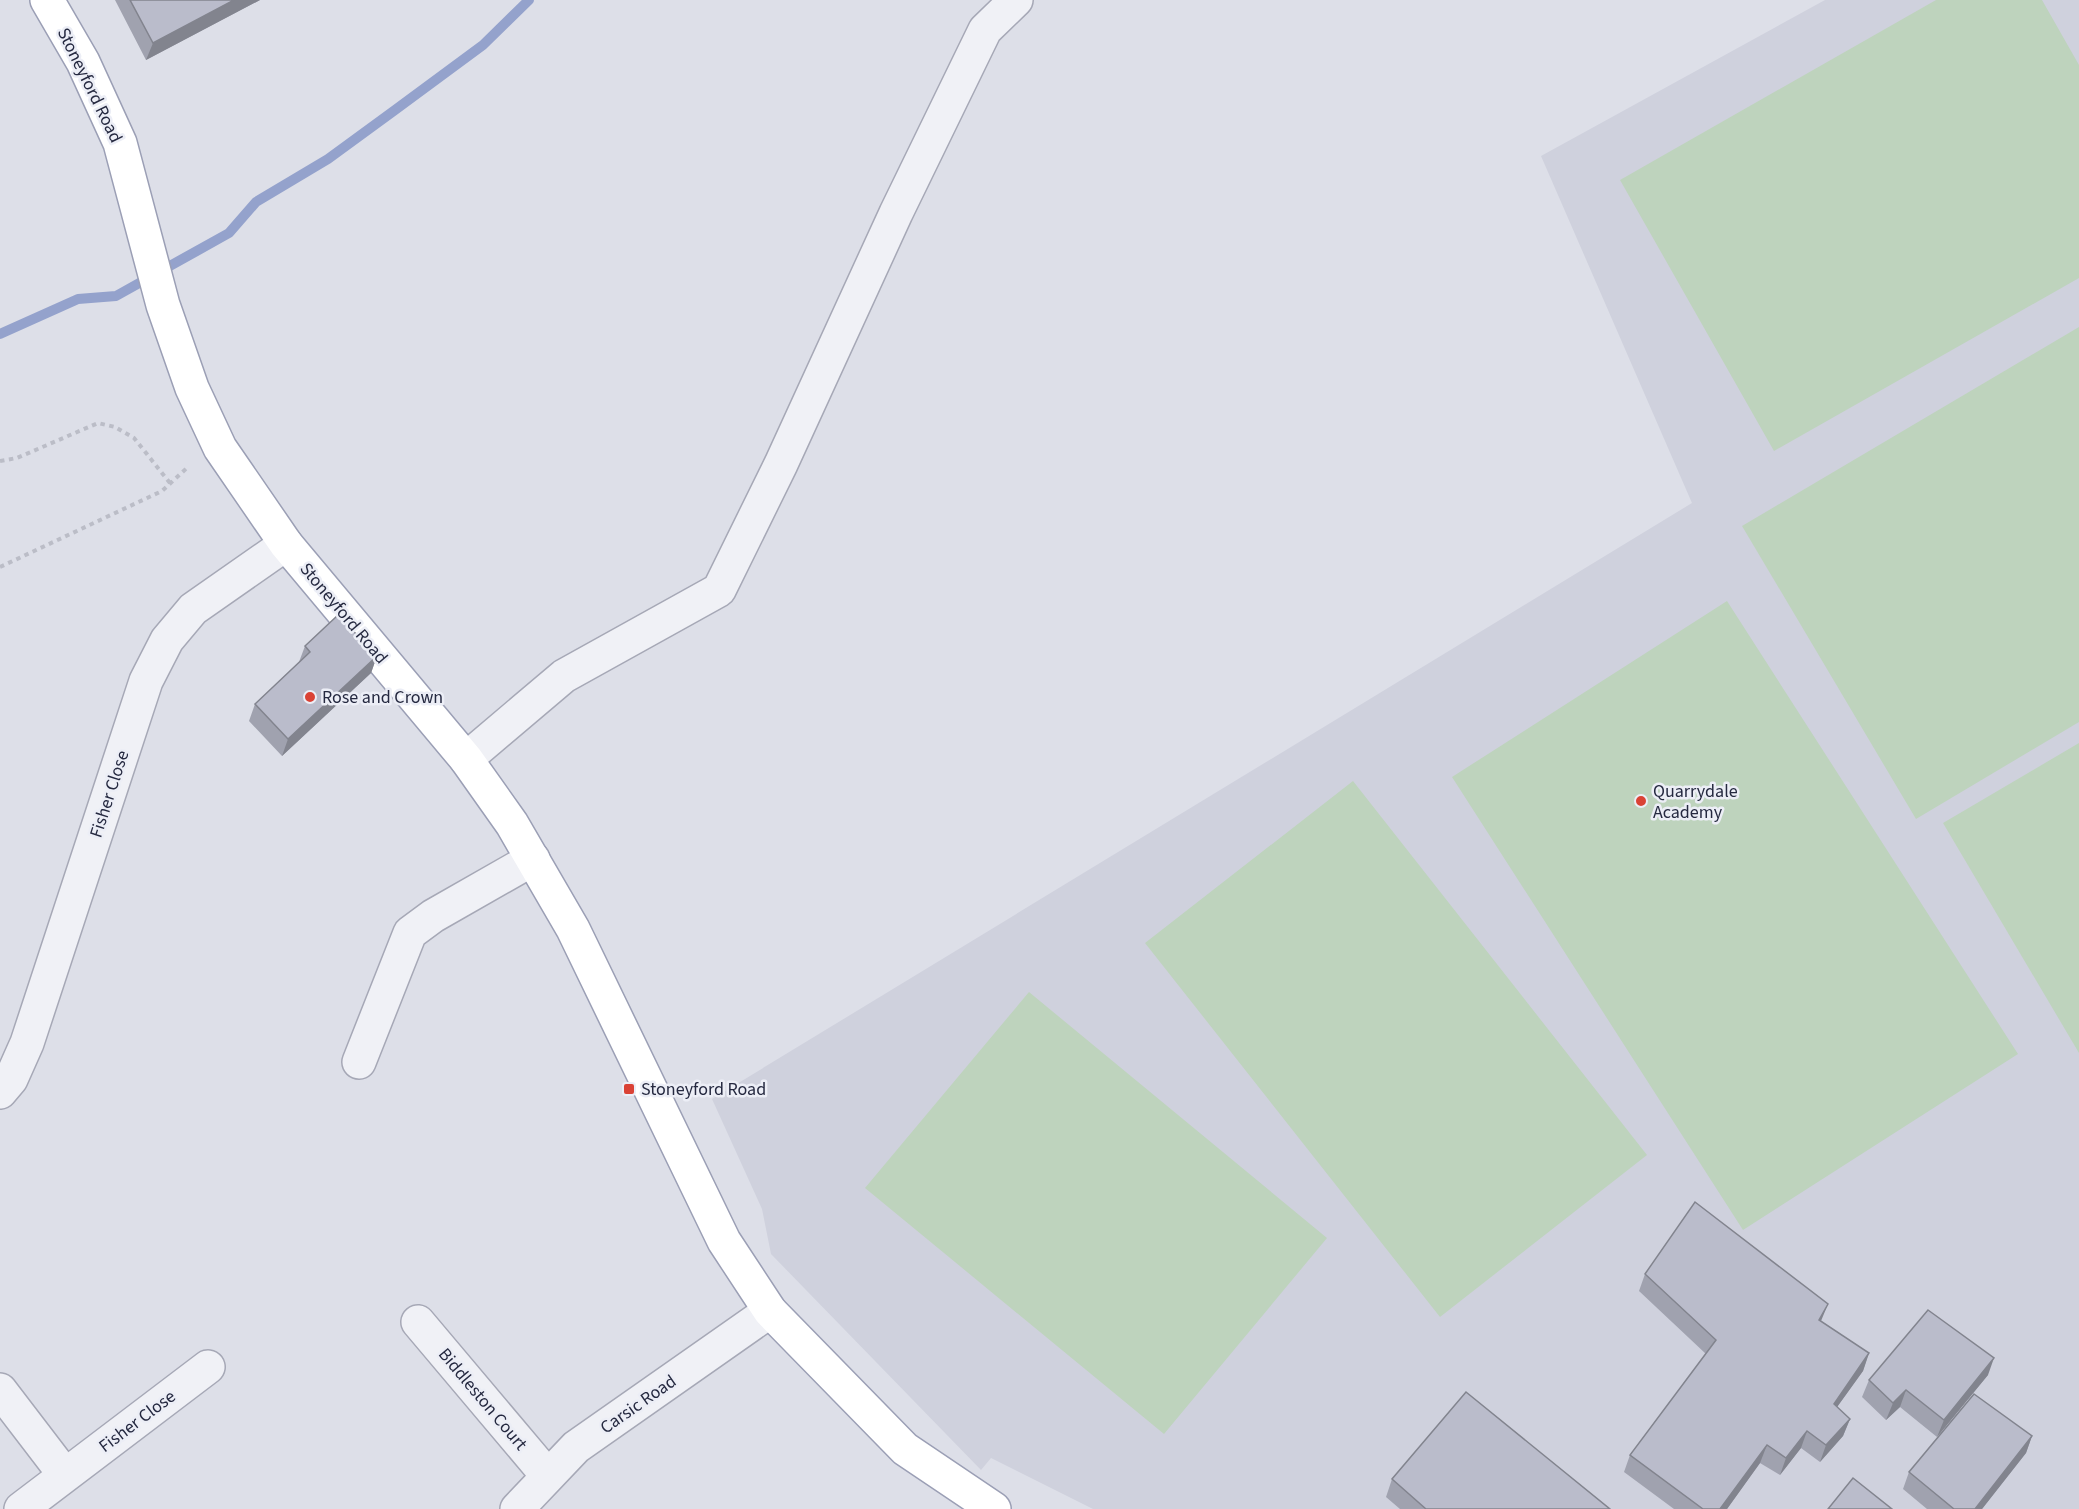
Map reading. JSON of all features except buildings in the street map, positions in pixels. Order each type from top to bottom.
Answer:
[{"type":"main road","name":"Stoneyford Road","points":[[47,0],[83,62],[120,143],[163,305],[192,388],[217,440],[286,544],[466,759],[512,824],[573,929],[724,1241],[770,1311],[905,1449],[994,1509]]},
{"type":"street","points":[[466,759],[564,676],[719,590],[782,464],[896,213],[985,30],[1016,0]]},
{"type":"street","name":"Fisher Close","points":[[0,1092],[11,1079],[27,1043],[146,681],[156,661],[167,640],[193,609],[286,544]]},
{"type":"street","points":[[359,1062],[410,933],[433,916],[533,859]]},
{"type":"street","name":"Carsic Road","points":[[517,1509],[576,1447],[770,1311]]},
{"type":"street","name":"Biddleston Court","points":[[418,1322],[547,1475]]},
{"type":"street","name":"Fisher Close","points":[[21,1509],[208,1367]]},
{"type":"street","points":[[0,1390],[64,1475]]},
{"type":"path","points":[[0,461],[17,458],[98,423],[115,427],[134,438],[170,483]]},
{"type":"path","points":[[0,567],[162,491],[217,440]]},
{"type":"shaded area","name":"Quarrydale Academy","points":[[1825,0],[2079,0],[2079,1509],[1093,1509],[991,1458],[981,1470],[771,1254],[762,1209],[712,1099],[1692,503],[1541,156]]},
{"type":"green space","points":[[1936,0],[2042,0],[2079,65],[2079,278],[1774,451],[1620,180]]},
{"type":"green space","points":[[2079,327],[2079,722],[1916,819],[1742,526]]},
{"type":"green space","points":[[1727,601],[2018,1054],[1743,1230],[1452,777]]},
{"type":"green space","points":[[2079,743],[2079,1053],[1943,823]]},
{"type":"green space","points":[[1353,781],[1647,1155],[1440,1317],[1145,943]]},
{"type":"green space","points":[[1029,992],[1327,1238],[1164,1434],[865,1188]]},
{"type":"waterway","points":[[0,334],[78,299],[116,296],[229,233],[256,202],[328,159],[483,45],[529,0]]},
{"type":"place","name":"Rose and Crown","points":[[310,697]]},
{"type":"place","name":"Quarrydale Academy","points":[[1641,801]]},
{"type":"place","name":"Stoneyford Road","points":[[629,1089]]}]
